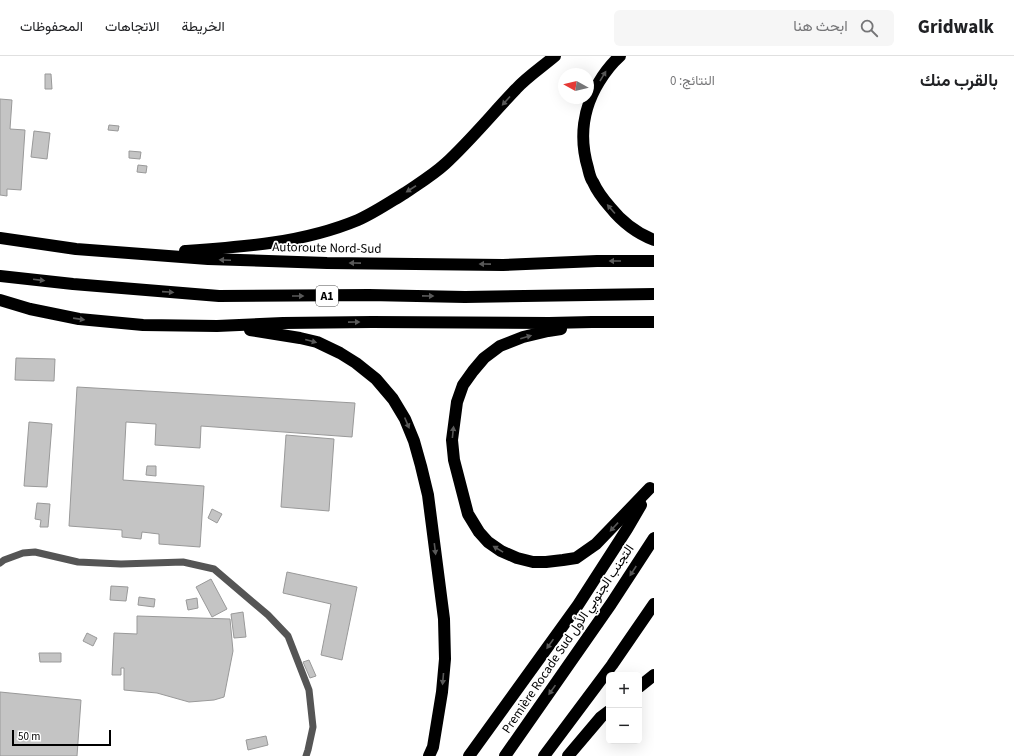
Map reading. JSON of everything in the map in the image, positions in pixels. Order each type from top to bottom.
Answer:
[{"type":"highway","points":[[139,254],[250,246],[291,240],[337,228],[359,220],[385,206],[444,165],[495,113],[544,56]]},
{"type":"highway","points":[[517,88],[555,56]]},
{"type":"highway","points":[[620,56],[607,69],[588,105],[583,140],[586,161],[592,181],[602,198],[618,217],[630,227],[654,240]]},
{"type":"highway","name":"Autoroute Nord-Sud","points":[[0,238],[76,249],[208,259],[327,263],[504,265],[597,261],[654,261]]},
{"type":"highway","name":"A1","points":[[0,276],[73,284],[219,296],[369,295],[466,297],[654,294]]},
{"type":"highway","points":[[0,300],[30,309],[79,319],[143,324],[217,326],[357,322],[649,322]]},
{"type":"highway","points":[[649,322],[573,327],[548,331],[523,337],[500,346],[484,358],[463,385],[457,402],[452,440],[454,460],[468,514],[479,532],[488,542],[501,551],[517,558],[532,562],[546,562],[576,558],[596,544],[652,485]]},
{"type":"highway","points":[[217,326],[300,338],[325,345],[356,363],[376,379],[393,399],[405,419],[416,447],[428,495],[444,619],[445,659],[442,692],[433,747],[429,756]]},
{"type":"highway","points":[[469,756],[578,605],[623,535],[652,485]]},
{"type":"highway","name":"Première Rocade Sud التجنب الجنوبي الأول","points":[[505,756],[611,604],[654,538]]},
{"type":"highway","points":[[544,756],[612,665],[654,604]]},
{"type":"highway","points":[[642,685],[654,675]]},
{"type":"highway","points":[[568,756],[601,717],[606,713]]},
{"type":"lane","points":[[0,563],[23,553],[35,552],[78,562],[121,564],[183,562],[214,569],[268,615],[288,636],[309,690],[313,727],[306,756]]},
{"type":"building","points":[[45,74],[51,74],[52,89],[45,89]]},
{"type":"building","points":[[0,99],[12,100],[10,129],[25,130],[21,190],[7,189],[7,196],[0,195]]},
{"type":"building","points":[[109,125],[119,126],[118,131],[108,130]]},
{"type":"building","points":[[34,131],[50,133],[47,159],[31,157]]},
{"type":"building","points":[[129,151],[141,152],[140,159],[129,158]]},
{"type":"building","points":[[138,165],[147,166],[146,173],[137,172]]},
{"type":"building","points":[[16,358],[55,359],[54,381],[15,380]]},
{"type":"building","points":[[77,387],[355,403],[352,437],[201,426],[200,448],[155,445],[156,424],[126,422],[123,480],[204,486],[200,547],[159,544],[159,534],[142,532],[141,539],[122,537],[122,530],[69,526]]},
{"type":"building","points":[[29,422],[52,424],[47,487],[24,486]]},
{"type":"building","points":[[286,435],[334,439],[329,511],[281,507]]},
{"type":"building","points":[[147,466],[156,466],[156,476],[146,475]]},
{"type":"building","points":[[37,503],[50,504],[48,527],[40,527],[41,520],[35,519]]},
{"type":"building","points":[[212,509],[222,514],[217,523],[208,518]]},
{"type":"building","points":[[287,572],[357,587],[342,660],[321,655],[331,604],[283,593]]},
{"type":"building","points":[[211,579],[227,609],[212,617],[196,587]]},
{"type":"building","points":[[111,586],[128,587],[126,601],[110,600]]},
{"type":"building","points":[[139,597],[155,599],[154,607],[138,605]]},
{"type":"building","points":[[197,598],[198,608],[188,610],[186,600]]},
{"type":"building","points":[[243,612],[246,637],[234,638],[231,614]]},
{"type":"building","points":[[137,616],[230,619],[233,651],[224,697],[214,700],[189,702],[157,693],[124,690],[124,668],[121,668],[121,675],[112,675],[114,633],[137,634]]},
{"type":"building","points":[[87,633],[97,638],[93,646],[83,641]]},
{"type":"building","points":[[39,653],[61,653],[61,662],[40,662]]},
{"type":"building","points":[[309,660],[316,676],[310,678],[303,662]]},
{"type":"building","points":[[0,692],[81,700],[77,756],[0,756]]},
{"type":"building","points":[[266,736],[268,745],[248,750],[246,740]]}]
